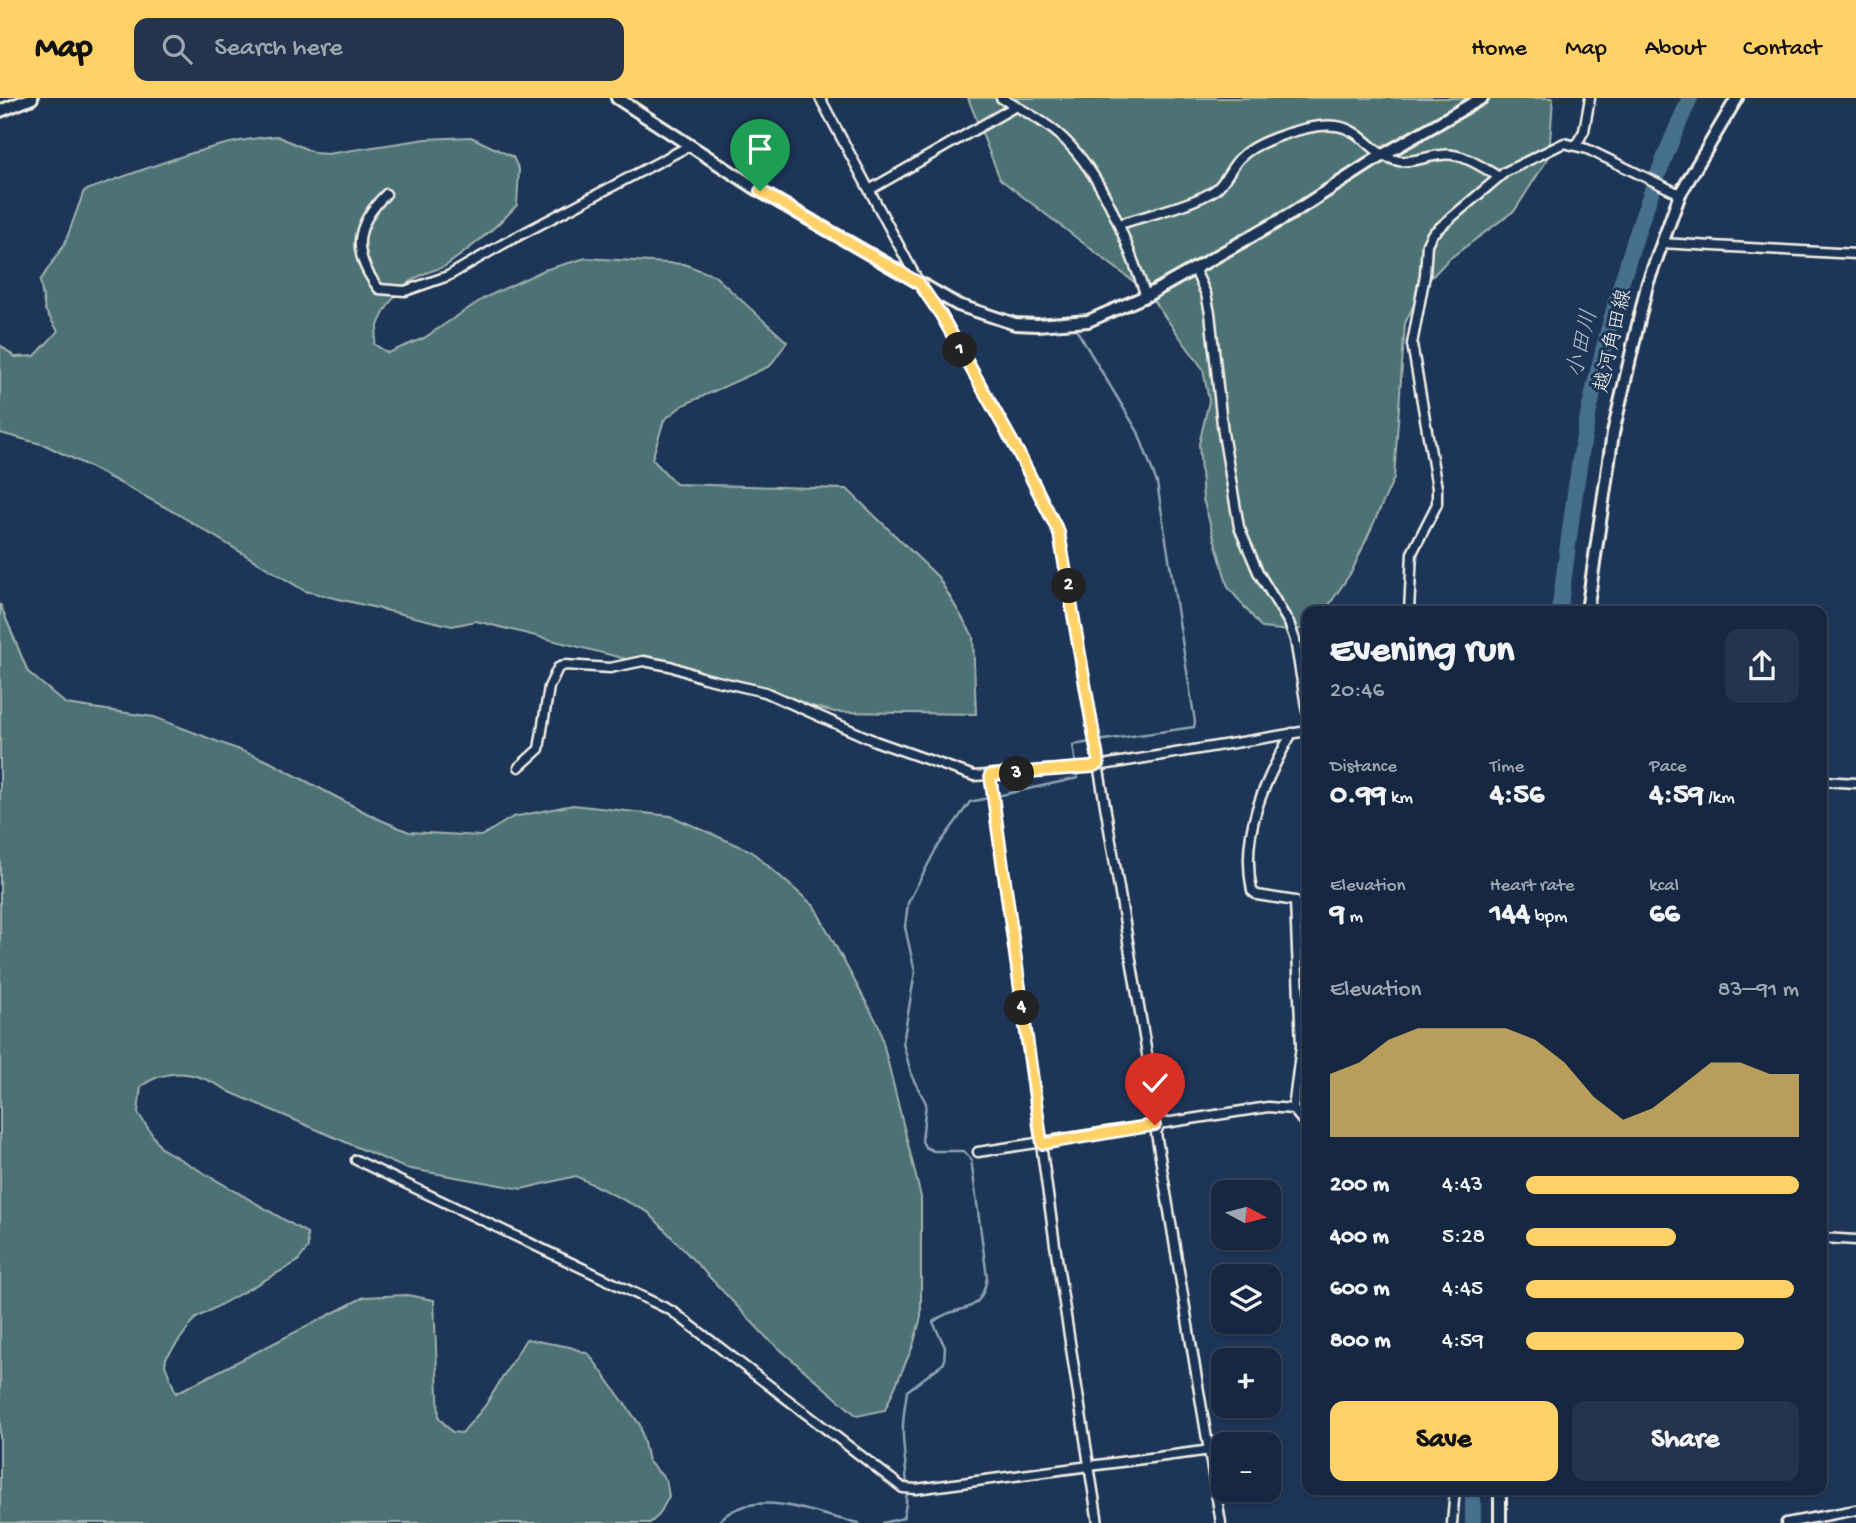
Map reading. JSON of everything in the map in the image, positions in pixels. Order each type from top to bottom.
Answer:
[{"type":"street","points":[[0,111],[32,98]]},
{"type":"street","points":[[820,98],[919,283],[994,409],[1059,533],[1160,1125],[1156,1133],[1221,1523]]},
{"type":"street","points":[[1001,98],[1065,141],[1085,164],[1120,224],[1146,296]]},
{"type":"street","points":[[623,100],[689,146],[919,283],[958,305],[1015,324],[1088,321],[1146,296],[1291,214],[1381,156],[1482,98]]},
{"type":"street","points":[[1576,145],[1584,131],[1590,98]]},
{"type":"street","name":"越河角田線","points":[[1588,606],[1613,433],[1636,330],[1661,243],[1680,194],[1737,98]]},
{"type":"street","points":[[871,189],[1016,106]]},
{"type":"street","points":[[1120,224],[1214,191],[1239,158],[1250,149],[1314,127],[1348,128],[1364,138],[1381,156],[1402,161],[1443,154],[1457,156],[1499,177]]},
{"type":"street","points":[[1409,606],[1412,553],[1437,503],[1437,488],[1412,344],[1423,286],[1427,244],[1432,234],[1499,177],[1564,143],[1576,145],[1680,194]]},
{"type":"street","points":[[386,194],[367,217],[359,234],[359,253],[379,289],[405,291],[448,276],[503,243],[689,146]]},
{"type":"street","points":[[1661,243],[1856,254]]},
{"type":"street","points":[[1194,268],[1206,294],[1210,313],[1223,433],[1240,527],[1258,572],[1289,623],[1295,640],[1302,682]]},
{"type":"street","points":[[519,767],[539,749],[549,687],[558,668],[565,665],[610,668],[643,661],[765,692],[875,741],[940,762],[963,774],[990,775],[1091,767],[1302,732]]},
{"type":"street","points":[[1292,733],[1265,780],[1255,808],[1250,842],[1250,880],[1252,891],[1257,895],[1295,901],[1301,1046],[1293,1109]]},
{"type":"street","points":[[990,775],[1098,1523]]},
{"type":"street","points":[[1827,781],[1856,783]]},
{"type":"street","points":[[978,1152],[1268,1107],[1293,1109],[1302,1120]]},
{"type":"street","points":[[356,1160],[672,1311],[903,1488],[916,1489],[1210,1450]]},
{"type":"street","points":[[1827,1238],[1856,1240]]},
{"type":"street","points":[[1452,1523],[1454,1495]]},
{"type":"street","points":[[1500,1495],[1500,1523]]},
{"type":"street","points":[[1786,1523],[1856,1510]]},
{"type":"green space","points":[[968,98],[1553,98],[1549,157],[1515,210],[1449,259],[1423,286],[1405,323],[1394,478],[1352,571],[1328,606],[1302,606],[1302,629],[1290,631],[1262,628],[1228,587],[1203,499],[1199,444],[1209,401],[1203,369],[1147,292],[1000,179]]},
{"type":"green space","points":[[277,136],[315,153],[327,154],[426,139],[471,137],[513,157],[519,170],[517,205],[456,258],[416,278],[398,293],[379,322],[374,344],[388,353],[424,338],[484,298],[544,270],[586,258],[684,264],[715,276],[787,342],[770,366],[683,405],[664,420],[652,459],[676,484],[847,489],[938,577],[973,636],[976,714],[835,712],[476,621],[452,626],[305,591],[176,513],[92,468],[45,445],[0,433],[0,345],[15,357],[35,356],[58,331],[45,310],[40,281],[65,243],[84,191],[203,150]]},
{"type":"green space","points":[[0,604],[28,672],[66,704],[154,717],[268,761],[376,818],[409,832],[481,836],[513,817],[573,805],[671,816],[751,851],[814,906],[879,1026],[921,1197],[921,1317],[913,1346],[885,1410],[857,1416],[767,1338],[648,1212],[576,1176],[522,1189],[405,1168],[208,1080],[186,1074],[164,1075],[141,1086],[138,1113],[161,1148],[307,1233],[308,1248],[297,1262],[195,1319],[166,1358],[165,1365],[176,1393],[364,1297],[407,1295],[434,1300],[439,1418],[452,1432],[462,1433],[485,1406],[526,1339],[570,1347],[589,1354],[640,1425],[648,1461],[666,1480],[669,1496],[659,1515],[650,1523],[0,1523]]},
{"type":"waterway","name":"小田川","points":[[1560,606],[1584,436],[1608,331],[1644,213],[1690,98]]},
{"type":"waterway","points":[[1073,324],[1138,432],[1157,483],[1195,722],[1194,727],[1097,741]]},
{"type":"waterway","points":[[883,1523],[903,1518],[905,1508],[907,1487],[903,1430],[907,1391],[944,1363],[945,1347],[933,1322],[951,1312],[974,1305],[984,1290],[987,1277],[971,1159],[964,1151],[934,1151],[925,1147],[922,1141],[926,1103],[912,1077],[903,1043],[915,972],[905,927],[908,903],[936,849],[970,802],[1078,778],[1073,745],[1091,742]]},
{"type":"waterway","name":"小田川","points":[[1473,1495],[1473,1523]]},
{"type":"waterway","points":[[717,1523],[732,1511],[749,1505],[767,1504],[785,1505],[859,1523]]},
{"type":"route","points":[[760,191],[919,283],[941,315],[1051,514],[1059,533],[1067,572],[1099,764],[1091,767],[990,775],[1034,1098],[1042,1144],[1155,1125]]}]
